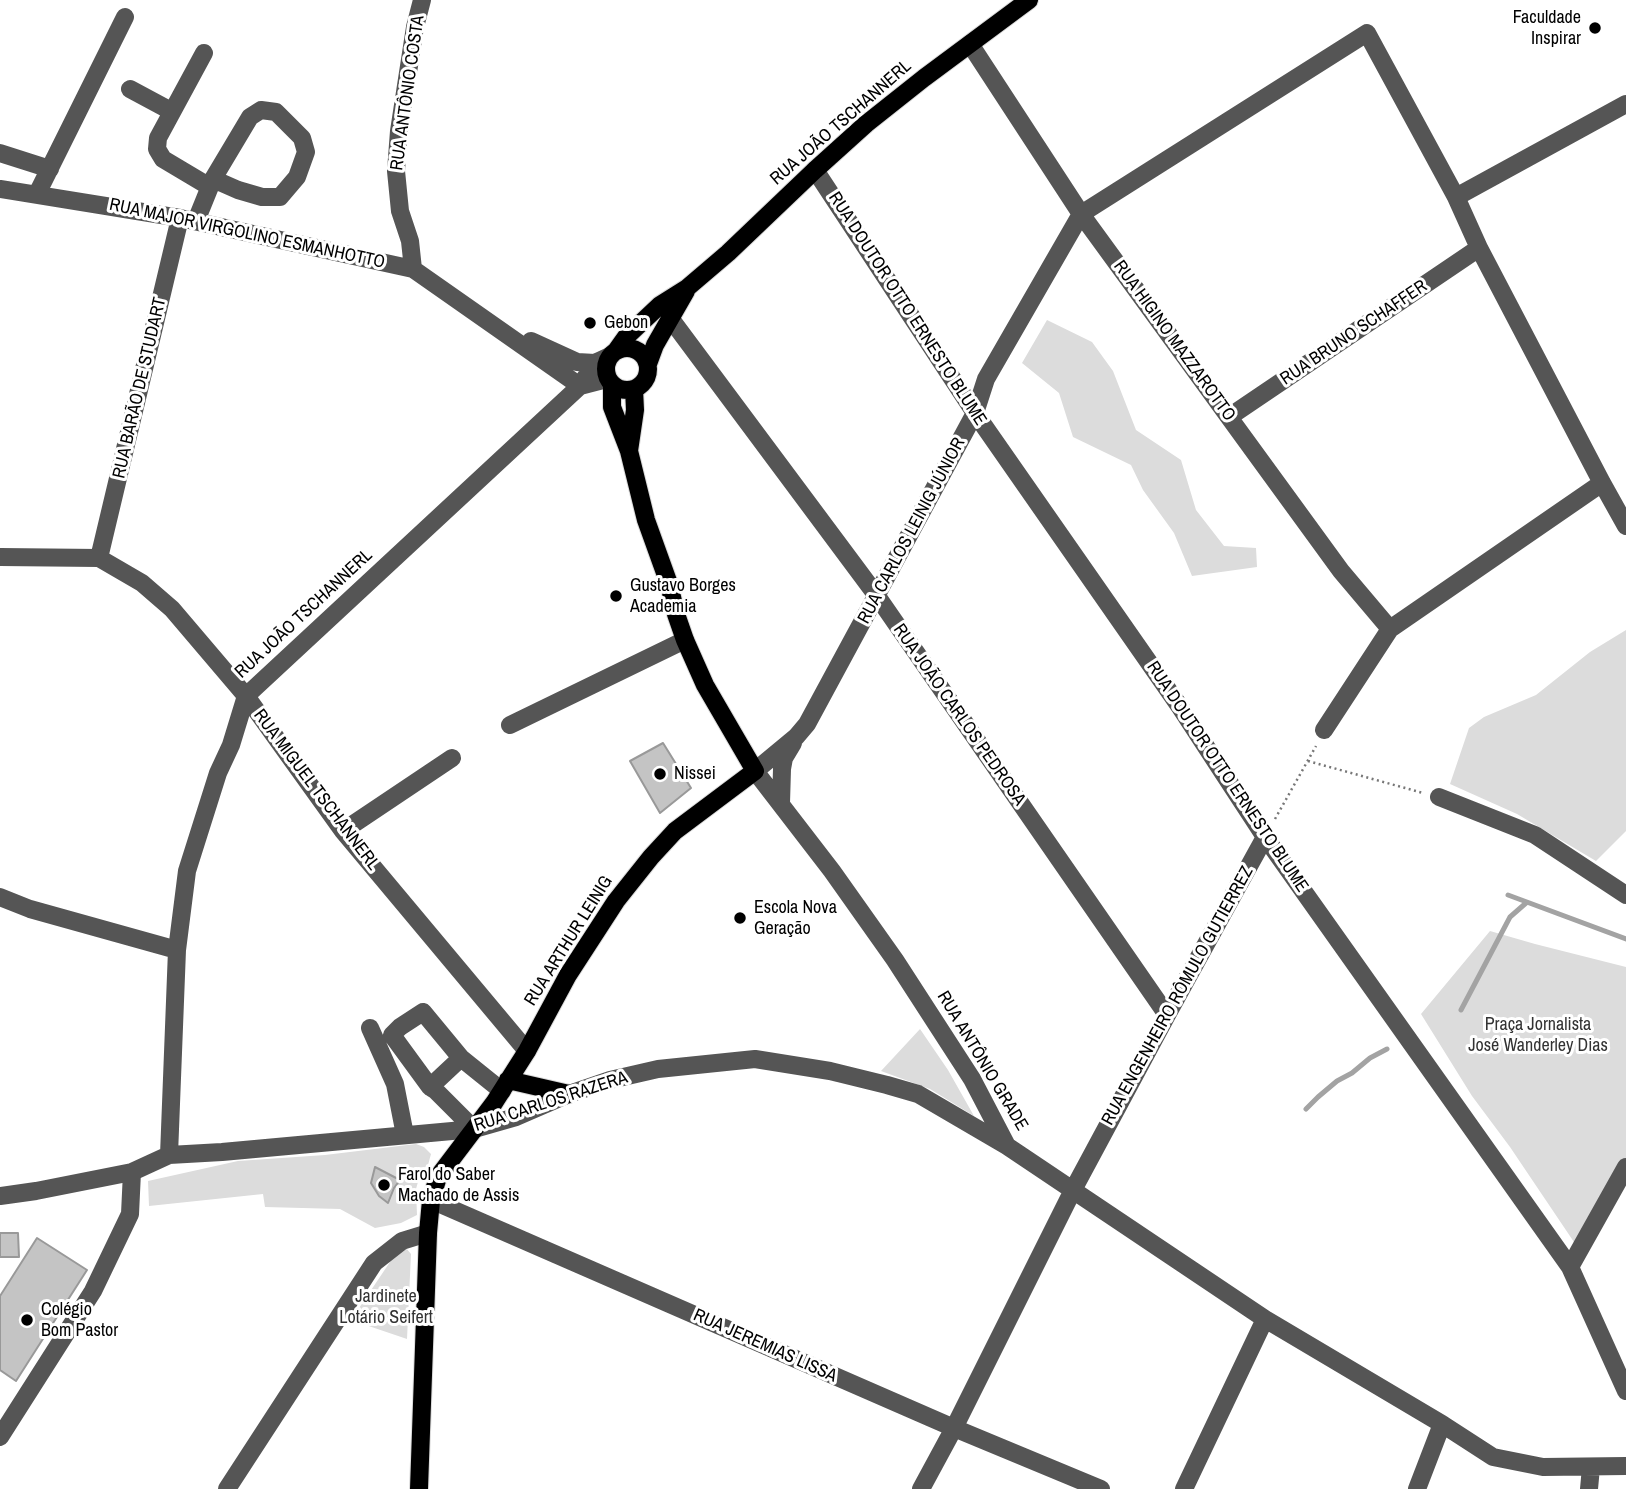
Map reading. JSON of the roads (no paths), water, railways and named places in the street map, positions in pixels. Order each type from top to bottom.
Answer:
[{"type":"main road","name":"RUA JOÃO TSCHANNERL","points":[[607,356],[660,305],[687,288],[728,253],[815,170],[886,108],[1029,0]]},
{"type":"main road","name":"RUA JOÃO TSCHANNERL","points":[[648,363],[687,288]]},
{"type":"main road","points":[[623,348],[638,351],[648,363],[646,379],[634,390],[626,391],[610,382],[605,371],[607,356],[623,348]]},
{"type":"main road","name":"RUA ANTÔNIO GRADE","points":[[610,382],[612,407],[629,451],[646,520],[685,640],[705,685],[755,771]]},
{"type":"main road","name":"RUA ANTÔNIO GRADE","points":[[629,451],[635,410],[634,390]]},
{"type":"main road","name":"RUA ARTHUR LEINIG","points":[[419,1489],[428,1234],[431,1200],[438,1177],[505,1086],[568,975],[616,901],[675,831],[755,771]]},
{"type":"main road","points":[[505,1086],[569,1094]]},
{"type":"street","name":"RUA ANTÔNIO COSTA","points":[[413,269],[410,242],[400,211],[396,171],[399,131],[415,27],[422,0]]},
{"type":"street","points":[[37,194],[125,17]]},
{"type":"street","name":"RUA CARLOS LEINIG JÚNIOR","points":[[755,771],[796,737],[807,724],[975,413],[986,379],[1081,214],[1367,33],[1455,197]]},
{"type":"street","name":"RUA HIGINO MAZZAROTTO","points":[[970,44],[1081,214],[1341,571],[1390,629]]},
{"type":"street","points":[[204,53],[158,138],[158,149],[163,159],[212,183],[262,197],[280,197],[297,177],[306,152],[302,138],[276,112],[261,110],[250,117],[212,183]]},
{"type":"street","points":[[130,89],[171,111]]},
{"type":"street","points":[[1626,104],[1455,197],[1479,248],[1626,526]]},
{"type":"street","points":[[0,153],[50,169]]},
{"type":"street","name":"RUA DOUTOR OTTO ERNESTO BLUME","points":[[815,170],[975,413],[1180,707],[1265,837],[1570,1267],[1626,1391]]},
{"type":"street","name":"RUA BARÃO DE STUDART","points":[[99,558],[188,219],[212,183]]},
{"type":"street","name":"RUA MAJOR VIRGOLINO ESMANHOTTO","points":[[0,189],[188,219],[413,269],[580,386]]},
{"type":"street","name":"RUA BRUNO SCHAFFER","points":[[1230,417],[1479,248]]},
{"type":"street","name":"RUA MAJOR VIRGOLINO ESMANHOTTO","points":[[481,316],[577,362],[607,356]]},
{"type":"street","name":"RUA JOÃO CARLOS PEDROSA","points":[[670,318],[877,596],[1167,1016]]},
{"type":"street","name":"RUA JOÃO TSCHANNERL","points":[[169,1155],[177,950],[187,871],[246,696],[580,386],[607,356]]},
{"type":"street","name":"RUA JOÃO TSCHANNERL","points":[[580,386],[610,382]]},
{"type":"street","points":[[1324,730],[1390,629],[1602,483]]},
{"type":"street","name":"RUA MIGUEL TSCHANNERL","points":[[0,557],[99,558],[142,583],[172,609],[246,696],[344,831],[527,1051]]},
{"type":"street","points":[[510,725],[685,640]]},
{"type":"street","name":"RUA CARLOS LEINIG JÚNIOR","points":[[781,803],[782,769],[796,737]]},
{"type":"street","points":[[344,831],[452,758]]},
{"type":"street","name":"RUA ANTÔNIO GRADE","points":[[755,771],[840,882],[932,1016],[972,1079],[1007,1146],[1265,1319],[1493,1457],[1543,1467],[1626,1466]]},
{"type":"street","points":[[1439,797],[1535,835],[1626,895]]},
{"type":"street","name":"RUA ENGENHEIRO RÔMULO GUTIERREZ","points":[[921,1489],[1073,1190],[1265,837]]},
{"type":"street","points":[[0,897],[30,909],[177,950]]},
{"type":"street","points":[[474,1129],[430,1087],[392,1035],[423,1012],[461,1058],[505,1086]]},
{"type":"street","points":[[370,1028],[395,1084],[405,1135]]},
{"type":"street","points":[[430,1087],[461,1058]]},
{"type":"street","name":"RUA CARLOS RAZERA","points":[[0,1196],[132,1172],[169,1155],[474,1129],[610,1080],[658,1069],[755,1059],[830,1071],[918,1094],[1007,1146]]},
{"type":"street","points":[[1570,1267],[1626,1167]]},
{"type":"street","points":[[0,1437],[93,1291],[130,1214],[132,1172]]},
{"type":"street","name":"RUA JEREMIAS LISSA","points":[[431,1200],[954,1428],[1101,1489]]},
{"type":"street","points":[[227,1489],[374,1263],[402,1241],[428,1234]]},
{"type":"street","points":[[1184,1489],[1265,1319]]},
{"type":"street","points":[[1417,1489],[1442,1424]]},
{"type":"street","points":[[1589,1489],[1591,1467]]},
{"type":"waterway","points":[[1508,895],[1626,939]]},
{"type":"waterway","points":[[1461,1010],[1510,917],[1526,903]]},
{"type":"waterway","points":[[1306,1109],[1337,1081],[1387,1049]]},
{"type":"place","name":"Faculdade Inspirar","points":[[1595,28]]},
{"type":"place","name":"Gebon","points":[[590,323]]},
{"type":"place","name":"Gustavo Borges Academia","points":[[616,596]]},
{"type":"place","name":"Nissei","points":[[660,774]]},
{"type":"place","name":"Escola Nova Geração","points":[[740,918]]},
{"type":"place","name":"Farol do Saber Machado de Assis","points":[[384,1185]]},
{"type":"place","name":"Colégio Bom Pastor","points":[[27,1320]]},
{"type":"park label","name":"Praça Jornalista José Wanderley Dias","points":[[1538,1035]]},
{"type":"park label","name":"Jardinete Lotário Seifert","points":[[386,1307]]}]
